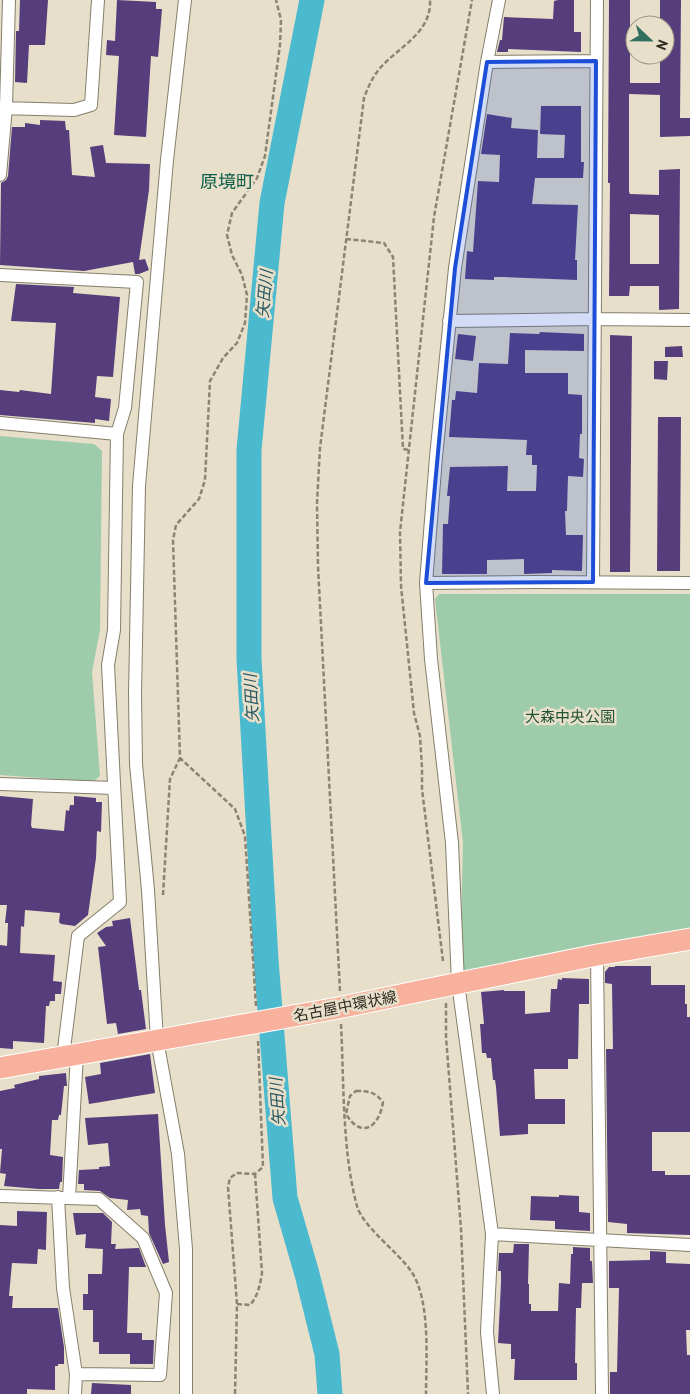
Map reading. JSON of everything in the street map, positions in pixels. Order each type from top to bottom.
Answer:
[{"type":"main road","name":"名古屋中環状線","points":[[0,1068],[338,1008],[597,955],[690,939]]},
{"type":"street","points":[[0,175],[9,0]]},
{"type":"street","points":[[3,108],[74,110],[91,105],[98,0]]},
{"type":"street","points":[[185,0],[164,187],[139,486],[135,694],[136,764],[148,890],[157,1040],[178,1154],[186,1240],[186,1394]]},
{"type":"street","points":[[492,1394],[487,1332],[492,1234],[452,985],[452,843],[431,659],[426,584],[436,457],[455,268],[487,62],[499,0]]},
{"type":"street","points":[[593,582],[597,0]]},
{"type":"street","points":[[487,62],[596,61]]},
{"type":"street","points":[[0,275],[137,282],[125,408],[117,434],[114,630],[108,665],[120,902],[78,936],[70,1056],[64,1198],[63,1288],[76,1374],[75,1394]]},
{"type":"street","points":[[449,321],[690,320]]},
{"type":"street","points":[[0,423],[117,434]]},
{"type":"street","points":[[426,584],[690,583]]},
{"type":"street","points":[[0,784],[114,788]]},
{"type":"street","points":[[597,955],[602,1394]]},
{"type":"street","points":[[0,1196],[99,1199],[143,1238],[166,1293],[160,1375],[76,1374]]},
{"type":"street","points":[[492,1234],[690,1245]]},
{"type":"path","points":[[162,902],[170,779],[180,758],[173,540],[176,525],[199,499],[205,480],[210,381],[223,358],[236,343],[245,323],[247,295],[242,275],[232,255],[226,235],[232,212],[257,178],[266,156],[280,46],[281,20],[276,0]]},
{"type":"path","points":[[340,995],[318,566],[317,503],[320,448],[364,98],[371,82],[381,68],[416,36],[426,20],[430,0]]},
{"type":"path","points":[[346,239],[384,243],[393,256],[404,449],[409,450]]},
{"type":"path","points":[[180,758],[235,809],[245,836],[256,1013]]},
{"type":"path","points":[[452,985],[446,1037],[461,1229],[468,1394]]},
{"type":"path","points":[[341,1015],[347,1152],[358,1208],[364,1219],[411,1271],[419,1287],[424,1306],[426,1394]]},
{"type":"path","points":[[235,1394],[237,1304],[228,1187],[230,1178],[237,1173],[255,1174],[263,1167],[258,1032]]},
{"type":"path","points":[[356,1091],[368,1091],[376,1094],[383,1102],[381,1114],[377,1122],[370,1127],[361,1128],[352,1124],[346,1114],[350,1096],[356,1091]]},
{"type":"path","points":[[237,1304],[250,1305],[255,1300],[262,1273],[255,1174]]},
{"type":"highlighted area","points":[[596,61],[593,582],[426,583],[455,268],[487,62]]},
{"type":"green space","points":[[0,436],[94,444],[102,451],[100,630],[92,672],[100,776],[93,782],[0,775]]},
{"type":"green space","name":"大森中央公園","points":[[439,594],[690,594],[690,928],[465,972],[460,967],[463,843],[435,599]]},
{"type":"building","points":[[20,0],[48,0],[45,45],[29,45],[27,83],[15,82],[16,31],[19,31]]},
{"type":"building","points":[[117,0],[156,2],[156,9],[162,9],[158,57],[151,56],[146,137],[114,135],[119,56],[106,55],[107,40],[115,41]]},
{"type":"building","points":[[574,0],[574,32],[581,32],[581,52],[508,49],[508,52],[497,52],[500,40],[502,40],[504,17],[553,19],[554,1]]},
{"type":"building","points":[[609,0],[630,0],[630,15],[625,15],[625,65],[630,65],[630,83],[660,83],[660,65],[675,65],[675,15],[660,15],[660,0],[681,0],[680,118],[690,118],[690,136],[660,137],[660,95],[629,94],[630,194],[659,195],[659,170],[680,169],[679,309],[659,310],[659,286],[630,286],[629,296],[609,296],[610,183],[608,183]],"holes":[[[630,214],[659,215],[659,264],[630,264]]]},
{"type":"building","points":[[541,106],[581,106],[581,162],[584,162],[583,178],[535,178],[532,204],[578,205],[575,260],[577,260],[577,280],[504,277],[494,277],[494,280],[465,279],[467,251],[473,252],[478,181],[499,182],[500,155],[481,154],[487,114],[512,118],[511,128],[538,130],[537,158],[564,158],[565,135],[540,134]]},
{"type":"building","points":[[40,120],[65,121],[66,130],[69,130],[72,175],[95,177],[90,147],[103,145],[106,163],[150,164],[149,190],[139,260],[145,259],[149,270],[135,274],[133,262],[84,271],[0,265],[1,183],[8,176],[12,127],[25,127],[25,123],[40,125]]},
{"type":"building","points":[[16,284],[74,287],[73,293],[120,297],[113,377],[97,376],[95,397],[111,399],[109,421],[95,419],[95,423],[0,415],[0,390],[19,392],[20,390],[51,394],[56,323],[11,321]]},
{"type":"building","points":[[540,332],[584,334],[584,351],[525,350],[525,373],[568,373],[568,394],[582,395],[582,434],[580,434],[579,458],[584,459],[583,477],[568,476],[567,511],[565,511],[566,535],[583,535],[582,571],[552,570],[552,573],[524,574],[524,559],[487,560],[487,574],[442,574],[443,524],[448,524],[450,496],[447,496],[450,467],[508,466],[507,491],[536,491],[537,465],[532,465],[532,455],[526,455],[527,440],[449,437],[452,400],[455,400],[456,391],[477,393],[479,363],[508,364],[510,333],[539,334]]},
{"type":"building","points":[[458,334],[476,336],[473,361],[455,359]]},
{"type":"building","points":[[610,335],[632,336],[630,572],[610,572]]},
{"type":"building","points":[[682,346],[683,357],[665,357],[665,347]]},
{"type":"building","points":[[654,361],[668,361],[667,380],[654,379]]},
{"type":"building","points":[[658,417],[681,417],[680,571],[657,571]]},
{"type":"building","points":[[0,796],[33,799],[32,828],[64,831],[66,810],[69,811],[70,805],[74,805],[74,796],[96,798],[96,802],[102,802],[101,832],[97,831],[96,858],[88,915],[75,926],[61,924],[59,922],[60,913],[25,910],[24,927],[21,926],[20,953],[55,955],[53,981],[62,982],[61,994],[55,994],[55,1001],[50,1001],[49,1006],[46,1006],[44,1043],[13,1041],[13,1049],[0,1048],[0,945],[7,946],[8,923],[5,923],[7,905],[0,905]]},
{"type":"building","points":[[130,918],[146,1029],[118,1034],[116,1023],[107,1024],[98,947],[106,946],[97,933],[106,927],[113,926],[112,921]]},
{"type":"building","points":[[651,966],[651,985],[685,985],[687,1017],[690,1017],[690,1132],[652,1132],[652,1171],[665,1171],[665,1175],[690,1175],[690,1235],[627,1233],[627,1224],[608,1222],[606,1049],[613,1049],[612,984],[605,983],[605,972],[609,967]]},
{"type":"building","points":[[562,978],[589,979],[589,1004],[579,1004],[578,1059],[568,1059],[568,1069],[534,1069],[535,1099],[565,1099],[565,1124],[528,1124],[528,1134],[500,1136],[496,1087],[495,1080],[493,1080],[491,1058],[487,1058],[486,1053],[482,1053],[480,1024],[484,1024],[481,992],[525,991],[525,1014],[550,1012],[551,989],[557,989],[558,979],[562,980]]},
{"type":"building","points":[[150,1054],[155,1093],[89,1104],[85,1077],[101,1074],[100,1063]]},
{"type":"building","points":[[66,1073],[67,1086],[64,1086],[61,1115],[59,1115],[58,1120],[52,1120],[50,1155],[63,1157],[62,1182],[60,1182],[59,1189],[4,1186],[6,1174],[0,1173],[2,1149],[0,1149],[0,1091],[15,1088],[14,1085],[39,1079],[39,1076]]},
{"type":"building","points":[[158,1114],[169,1262],[163,1264],[149,1233],[148,1216],[141,1215],[140,1209],[127,1210],[128,1200],[110,1198],[100,1191],[84,1190],[84,1184],[78,1184],[79,1170],[99,1169],[99,1167],[110,1166],[108,1143],[88,1145],[85,1118]]},
{"type":"building","points":[[559,1195],[579,1196],[579,1212],[590,1213],[590,1231],[555,1229],[555,1221],[530,1220],[531,1196],[559,1197]]},
{"type":"building","points":[[17,1211],[47,1212],[46,1250],[38,1249],[37,1264],[12,1263],[9,1296],[13,1296],[12,1308],[58,1308],[64,1347],[64,1364],[55,1366],[55,1390],[27,1389],[27,1394],[0,1394],[0,1225],[17,1226]]},
{"type":"building","points":[[73,1213],[103,1213],[112,1222],[111,1244],[116,1244],[115,1249],[139,1248],[146,1267],[129,1267],[127,1333],[142,1333],[142,1340],[154,1340],[153,1364],[130,1364],[130,1354],[99,1354],[99,1342],[93,1342],[93,1310],[83,1310],[83,1294],[88,1294],[88,1274],[102,1274],[103,1249],[85,1248],[86,1234],[76,1235]]},
{"type":"building","points":[[514,1244],[529,1244],[528,1284],[531,1311],[558,1311],[559,1283],[570,1284],[573,1247],[590,1248],[593,1283],[582,1283],[581,1308],[576,1308],[575,1363],[577,1363],[577,1380],[514,1380],[515,1359],[511,1359],[511,1344],[498,1343],[501,1271],[498,1271],[499,1253],[513,1253]]},
{"type":"building","points":[[650,1251],[666,1252],[666,1263],[690,1264],[690,1330],[686,1330],[687,1355],[690,1355],[690,1394],[610,1394],[610,1372],[617,1372],[619,1288],[609,1288],[609,1261],[650,1260]]},
{"type":"building","points":[[92,1383],[131,1385],[131,1394],[91,1394]]},
{"type":"waterway","name":"矢田川","points":[[312,0],[272,203],[249,450],[249,659],[266,960],[285,1198],[327,1354],[330,1394]]},
{"type":"district","name":"原境町","points":[[227,181]]}]
